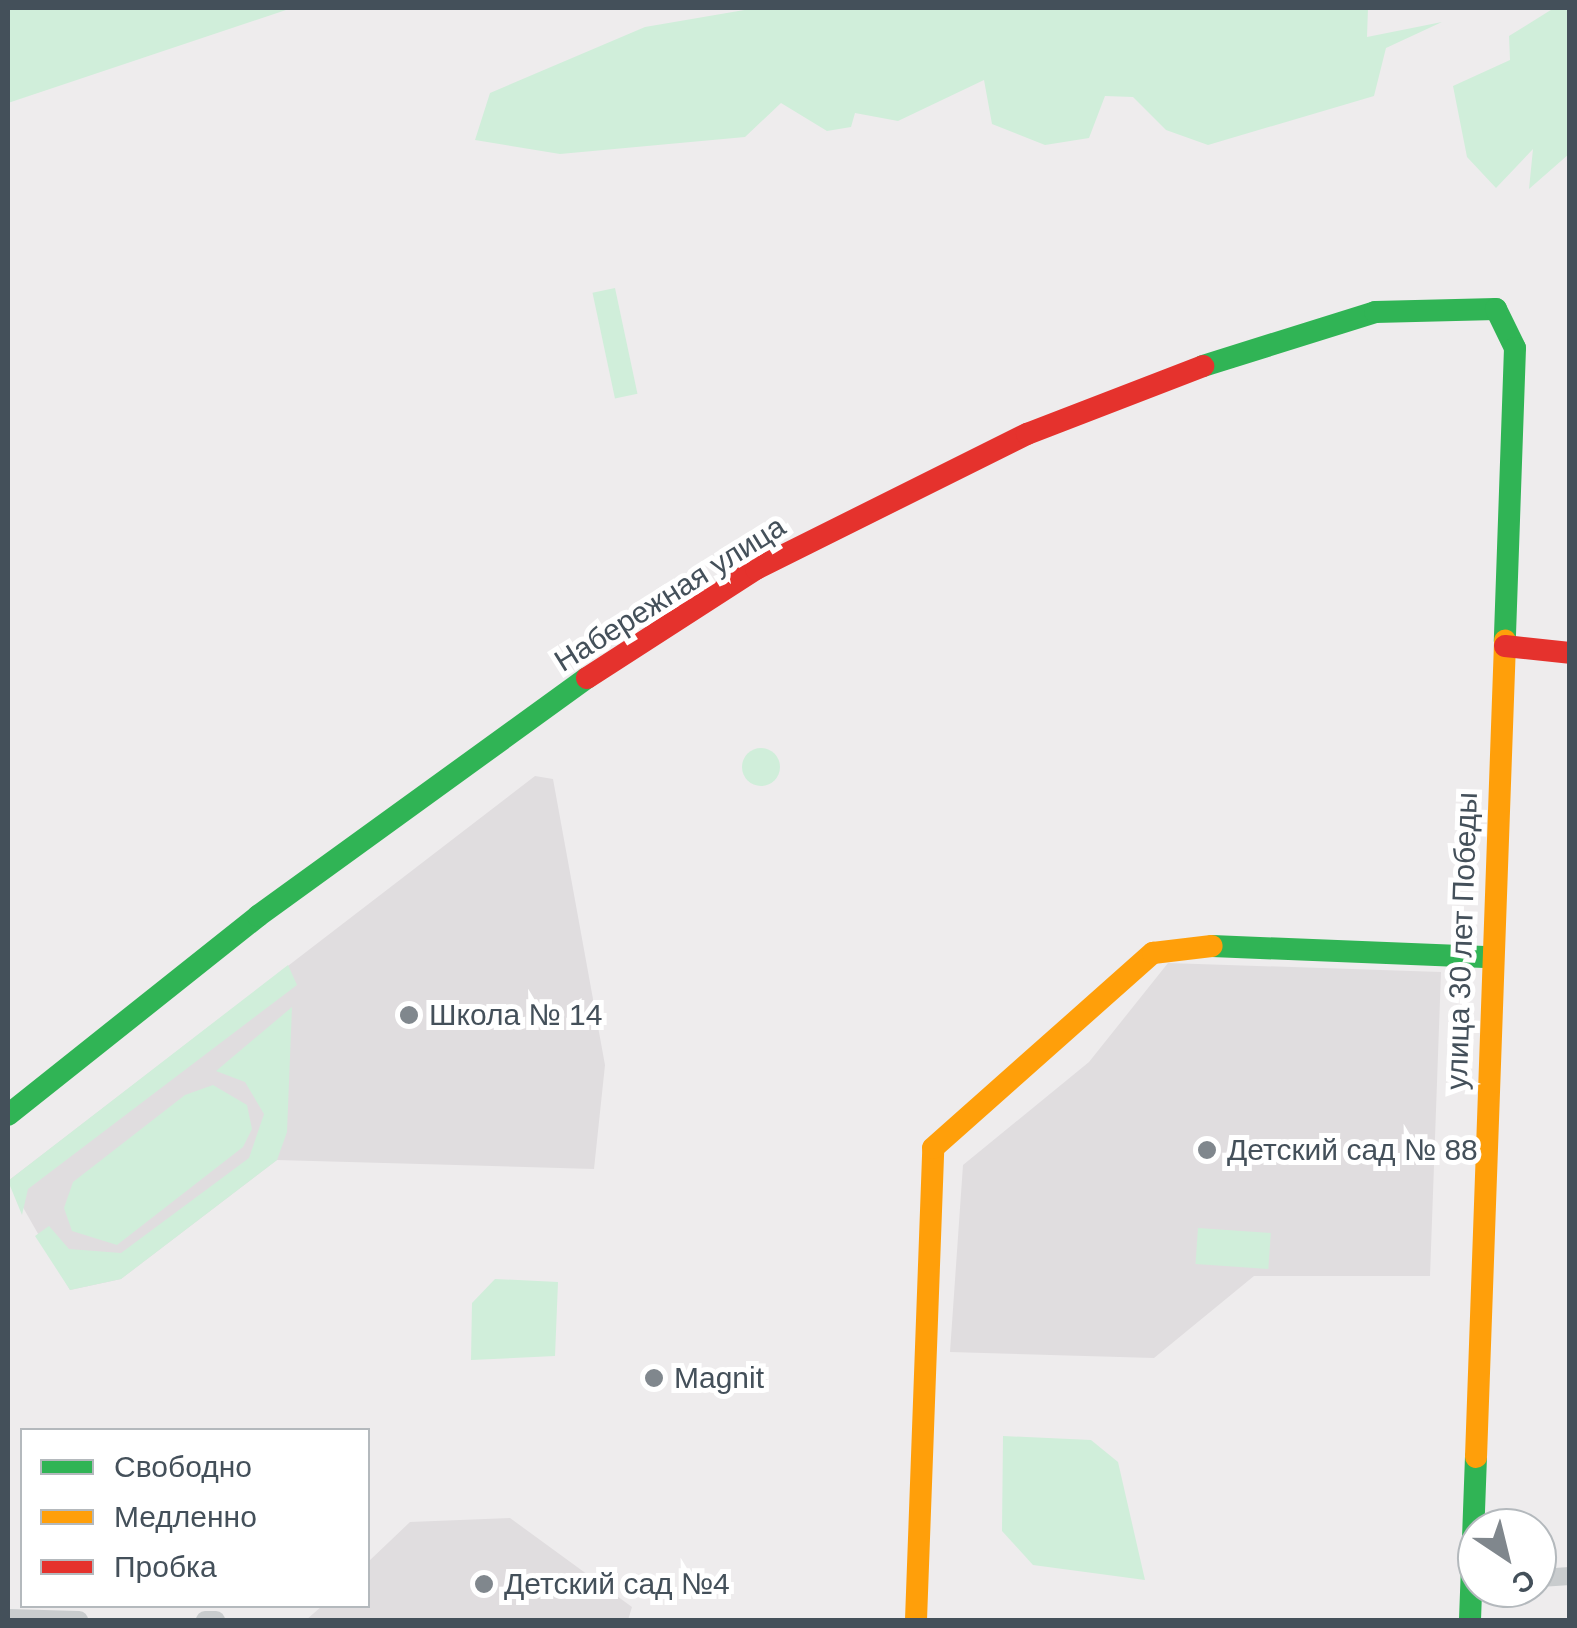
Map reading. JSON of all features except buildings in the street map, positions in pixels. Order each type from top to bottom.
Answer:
[{"type":"street","name":"Набережная улица","points":[[8,1116],[258,916],[618,656],[756,569],[1027,434],[1195,368],[1374,312],[1467,303],[1512,324]]},
{"type":"street","name":"улица 30 лет Победы","points":[[1470,1620],[1505,646],[1512,324]]},
{"type":"street","points":[[1505,646],[1570,652]]},
{"type":"street","points":[[916,1620],[933,1148],[1153,954],[1216,946],[1491,957]]},
{"type":"street","points":[[8,1618],[79,1620]]},
{"type":"street","points":[[205,1620],[216,1620]]},
{"type":"shaded area","name":"Школа № 14","points":[[535,776],[553,779],[605,1065],[594,1169],[277,1160],[121,1279],[70,1290],[8,1181]]},
{"type":"shaded area","name":"Детский сад № 88","points":[[1168,963],[1441,972],[1430,1276],[1254,1276],[1154,1358],[950,1352],[963,1165],[1089,1062]]},
{"type":"shaded area","name":"Детский сад №4","points":[[510,1518],[632,1607],[628,1620],[306,1620],[320,1608],[370,1608],[370,1560],[410,1522]]},
{"type":"green space","points":[[8,8],[292,8],[8,103]]},
{"type":"green space","points":[[756,8],[1368,8],[1367,37],[1442,22],[1386,48],[1374,96],[1208,145],[1166,130],[1133,97],[1105,96],[1089,138],[1045,145],[992,124],[984,80],[898,121],[855,113],[851,127],[827,131],[781,103],[745,137],[560,154],[475,140],[490,93],[645,27]]},
{"type":"green space","points":[[1554,8],[1569,8],[1569,154],[1529,189],[1533,149],[1496,188],[1467,157],[1453,86],[1510,60],[1509,36]]},
{"type":"green space","points":[[615,288],[637,394],[615,398],[593,293]]},
{"type":"green space","points":[[761,748],[775,753],[780,767],[775,781],[761,786],[747,781],[742,767],[747,753]]},
{"type":"green space","points":[[288,965],[297,985],[28,1189],[22,1215],[8,1181]]},
{"type":"green space","points":[[292,1007],[287,1132],[277,1160],[121,1279],[70,1290],[35,1236],[49,1226],[69,1249],[121,1253],[249,1158],[264,1114],[245,1082],[216,1071]]},
{"type":"green space","points":[[213,1085],[247,1105],[252,1129],[243,1147],[117,1245],[72,1231],[64,1208],[73,1182],[185,1095]]},
{"type":"green space","points":[[1198,1228],[1271,1233],[1268,1269],[1195,1264]]},
{"type":"green space","points":[[495,1279],[558,1282],[555,1356],[471,1360],[472,1303]]},
{"type":"green space","points":[[1003,1436],[1091,1440],[1118,1462],[1145,1580],[1033,1565],[1002,1531]]},
{"type":"traffic: fast","points":[[1203,366],[1375,312],[1496,309],[1515,348],[1505,641]]},
{"type":"traffic: fast","points":[[8,1115],[258,916],[587,678]]},
{"type":"traffic: fast","points":[[1212,946],[1491,957]]},
{"type":"traffic: fast","points":[[1470,1620],[1476,1457]]},
{"type":"traffic: slow","points":[[1476,1457],[1505,641]]},
{"type":"traffic: slow","points":[[916,1620],[933,1148],[1153,953],[1212,946]]},
{"type":"traffic: jam","points":[[587,678],[756,569],[1027,434],[1203,366]]},
{"type":"traffic: jam","points":[[1505,646],[1570,653]]},
{"type":"place","name":"Школа № 14","points":[[409,1015]]},
{"type":"place","name":"Детский сад № 88","points":[[1207,1150]]},
{"type":"place","name":"Magnit","points":[[654,1378]]},
{"type":"place","name":"Детский сад №4","points":[[484,1584]]}]
